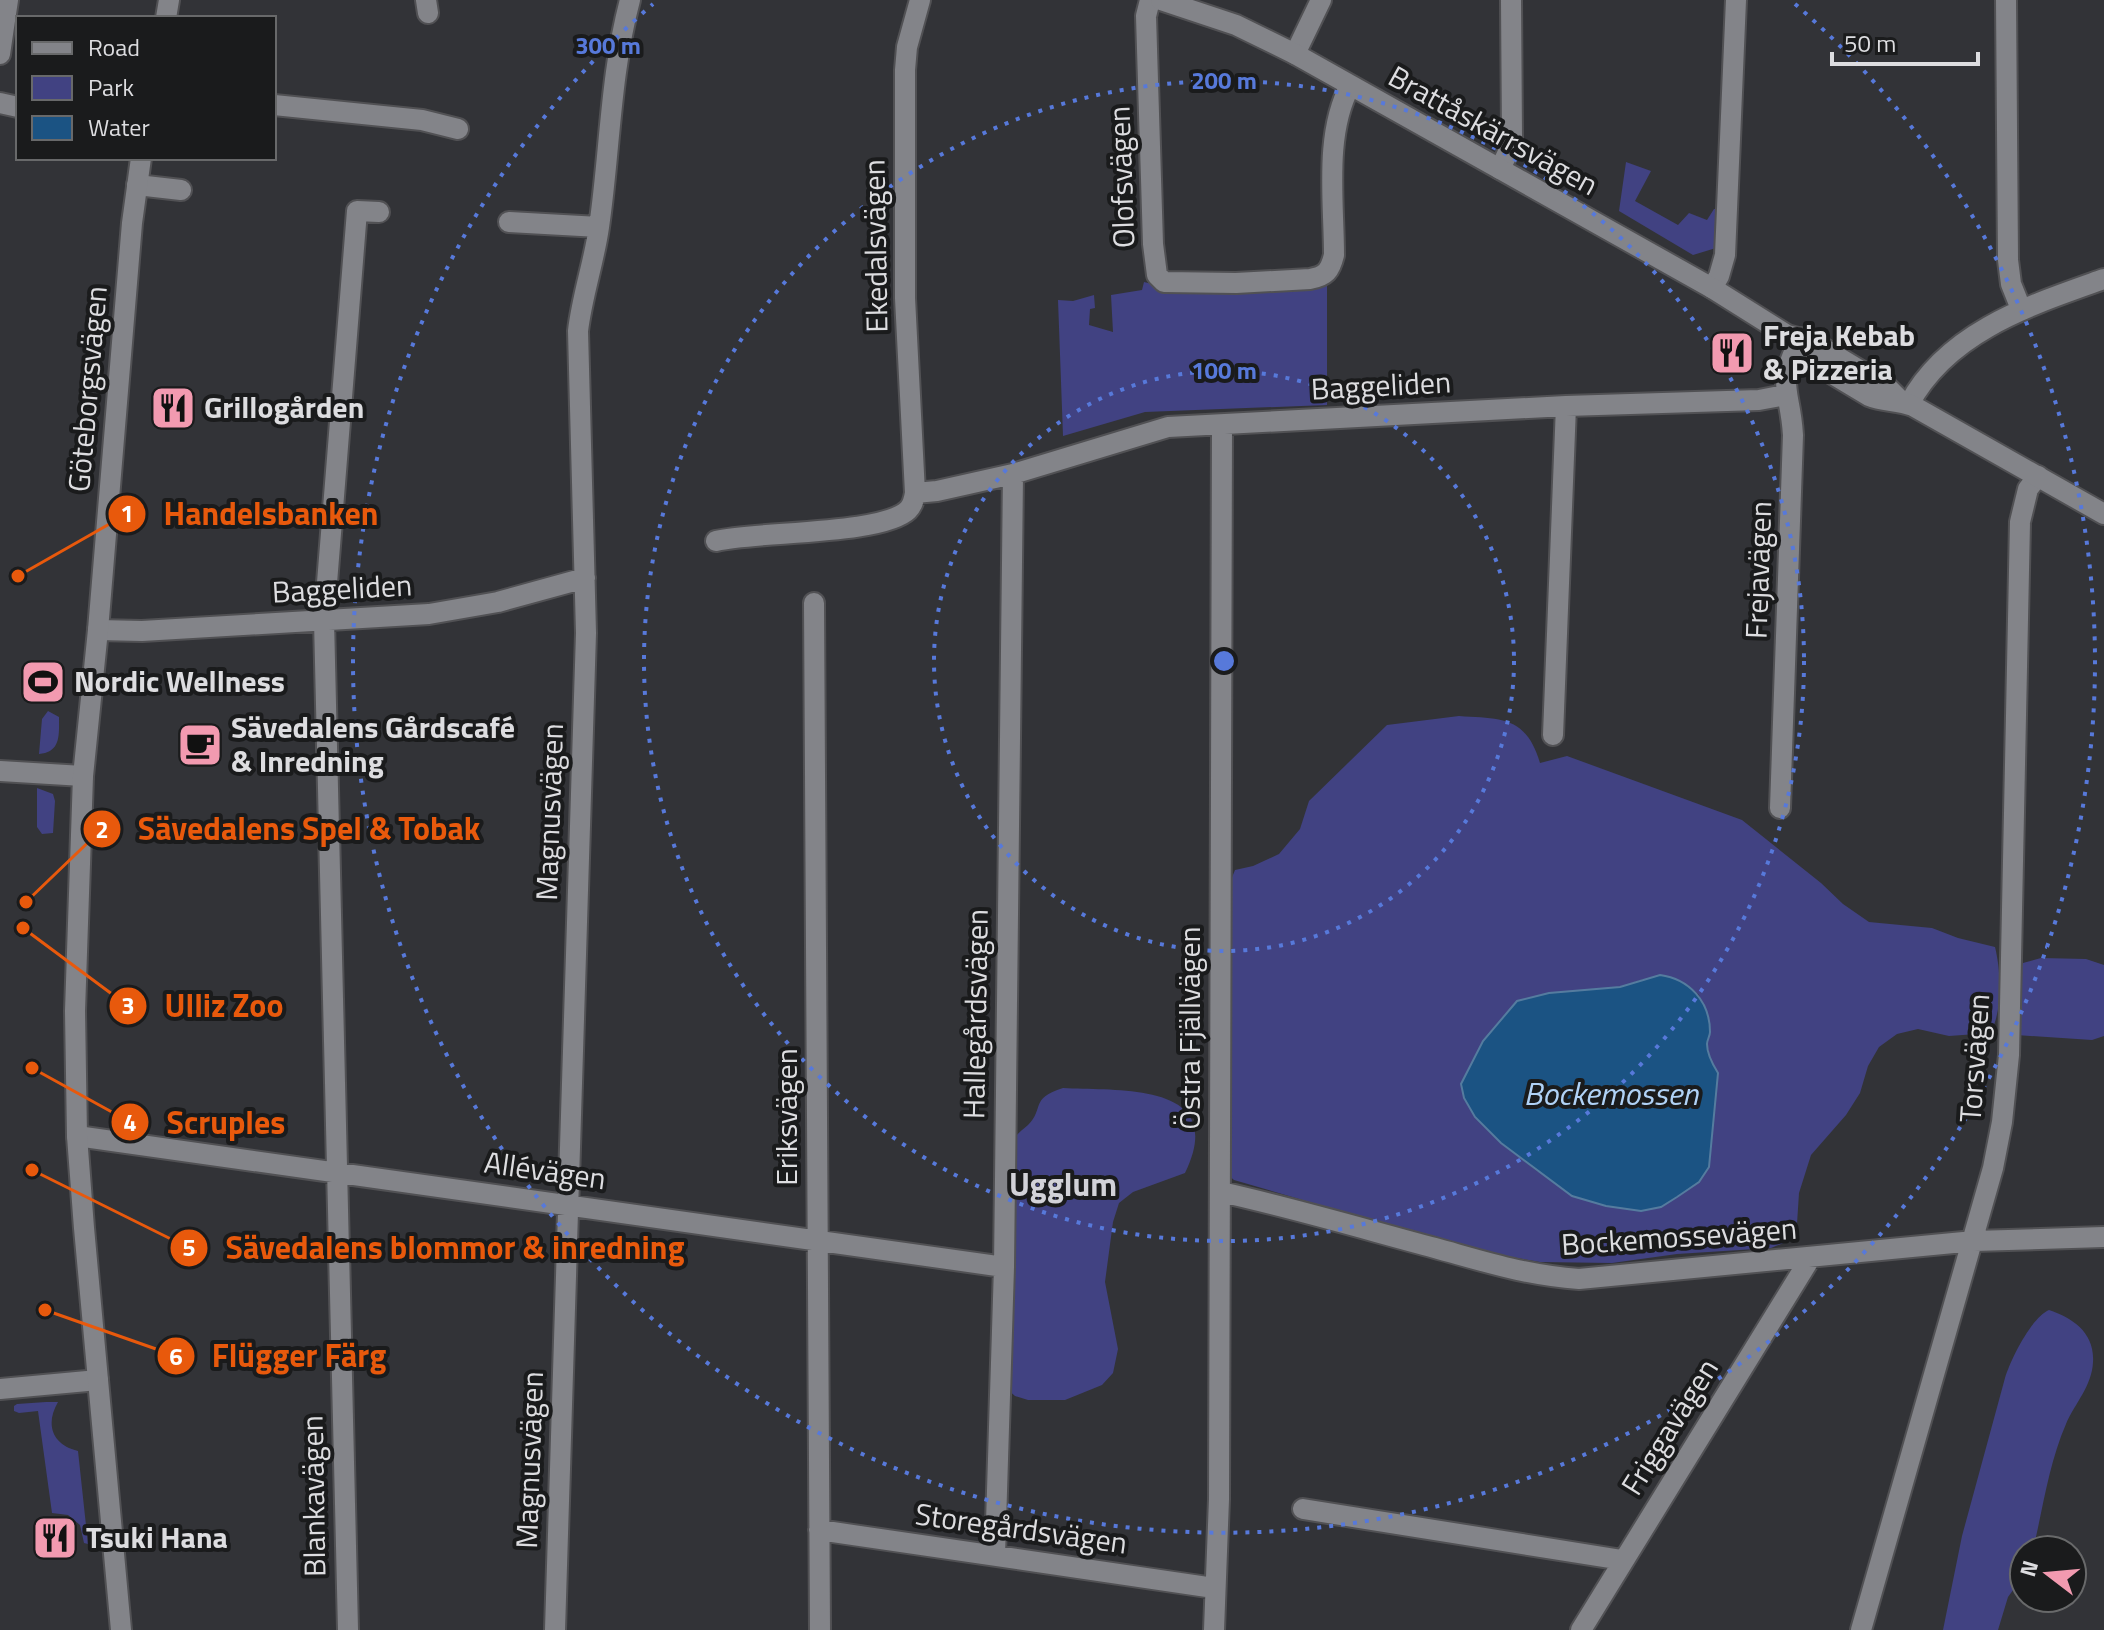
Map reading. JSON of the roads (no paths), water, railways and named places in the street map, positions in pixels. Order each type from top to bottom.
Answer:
[{"type":"street","points":[[0,54],[8,0]]},
{"type":"street","name":"Magnusvägen","points":[[555,1630],[585,674],[578,331],[599,227],[616,59],[630,0]]},
{"type":"street","name":"Ekedalsvägen","points":[[915,493],[905,298],[905,70],[907,47],[920,0]]},
{"type":"street","name":"Olofsvägen","points":[[1150,0],[1146,16],[1153,244],[1157,275],[1164,282],[1295,280],[1322,277],[1328,272],[1334,255],[1334,130],[1341,102],[1350,86]]},
{"type":"street","name":"Brattåskärrsvägen","points":[[1161,0],[1236,25],[1295,54],[1712,288],[1795,340],[1813,342],[1886,386],[1904,402],[2104,514]]},
{"type":"street","points":[[1295,54],[1321,0]]},
{"type":"street","points":[[1500,169],[1512,136],[1511,0]]},
{"type":"street","points":[[1712,288],[1725,255],[1736,0]]},
{"type":"street","points":[[2006,0],[2008,260],[2011,284],[2021,309]]},
{"type":"street","points":[[276,105],[422,120],[458,129]]},
{"type":"street","name":"Göteborgsvägen","points":[[121,1630],[77,1136],[75,1011],[83,776],[126,287],[141,160]]},
{"type":"street","points":[[137,185],[181,190]]},
{"type":"street","name":"Blankavägen","points":[[348,1630],[324,620],[357,211],[379,212]]},
{"type":"street","points":[[509,222],[599,227]]},
{"type":"street","points":[[1904,402],[1952,351],[2021,309],[2104,279]]},
{"type":"street","name":"Frejavägen","points":[[1780,808],[1793,435],[1792,412],[1785,395],[1786,367],[1795,340]]},
{"type":"street","name":"Baggeliden","points":[[915,493],[1013,474],[1168,427],[1566,406],[1759,400],[1785,395]]},
{"type":"street","points":[[1553,735],[1566,406]]},
{"type":"street","name":"Östra Fjällvägen","points":[[1214,1630],[1219,1499],[1222,426]]},
{"type":"street","name":"Hallegårdsvägen","points":[[995,1555],[1004,1267],[1013,474]]},
{"type":"street","name":"Torsvägen","points":[[1861,1630],[1974,1241],[2002,1122],[2009,1055],[2020,522],[2028,489],[2038,476]]},
{"type":"street","points":[[716,541],[736,536],[876,523],[908,510],[915,493]]},
{"type":"street","name":"Baggeliden","points":[[98,630],[142,631],[400,617],[455,610],[585,578]]},
{"type":"street","name":"Eriksvägen","points":[[814,603],[820,1630]]},
{"type":"street","points":[[0,771],[83,776]]},
{"type":"street","name":"Allévägen","points":[[77,1136],[1004,1267]]},
{"type":"street","name":"Bockemossevägen","points":[[1221,1192],[1501,1268],[1579,1279],[1974,1241],[2104,1237]]},
{"type":"street","name":"Friggavägen","points":[[1581,1630],[1811,1257]]},
{"type":"street","points":[[0,1389],[98,1380]]},
{"type":"street","points":[[1303,1509],[1622,1560]]},
{"type":"street","name":"Storegårdsvägen","points":[[819,1530],[1214,1588]]},
{"type":"water","name":"Bockemossen","points":[[1660,975],[1680,981],[1696,993],[1709,1021],[1707,1048],[1718,1073],[1709,1167],[1699,1182],[1661,1207],[1641,1211],[1606,1206],[1572,1196],[1501,1143],[1475,1117],[1464,1098],[1461,1084],[1483,1041],[1517,1001],[1549,993],[1620,987]]},
{"type":"place","name":"Freja Kebab & Pizzeria","points":[[1732,353]]},
{"type":"place","name":"Grillogården","points":[[173,408]]},
{"type":"place","name":"Handelsbanken","points":[[18,576]]},
{"type":"place","name":"Nordic Wellness","points":[[43,682]]},
{"type":"place","name":"Sävedalens Gårdscafé & Inredning","points":[[200,745]]},
{"type":"place","name":"Sävedalens Spel & Tobak","points":[[26,902]]},
{"type":"place","name":"Ulliz Zoo","points":[[23,928]]},
{"type":"place","name":"Scruples","points":[[32,1068]]},
{"type":"place","name":"Sävedalens blommor & inredning","points":[[32,1170]]},
{"type":"place","name":"Flügger Färg","points":[[45,1310]]},
{"type":"place","name":"Tsuki Hana","points":[[55,1538]]},
{"type":"district","name":"Ugglum","points":[[1063,1185]]}]
